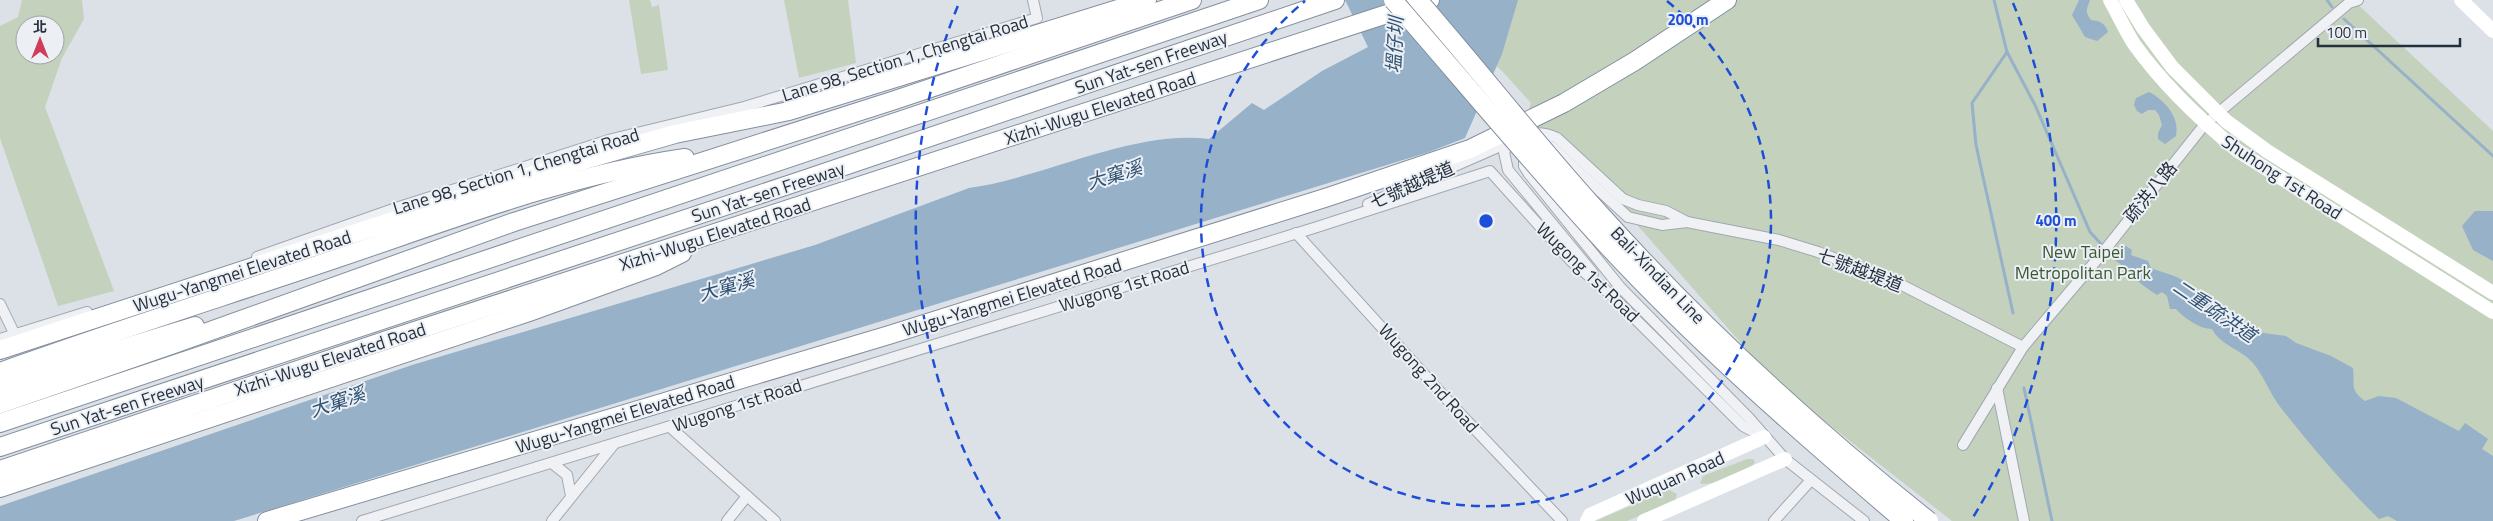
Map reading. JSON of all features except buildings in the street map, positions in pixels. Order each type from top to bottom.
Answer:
[{"type":"highway","name":"Wugu-Yangmei Elevated Road","points":[[0,350],[539,173],[675,134],[789,111],[1147,0]]},
{"type":"highway","points":[[0,404],[174,344],[297,298],[514,222],[895,100],[1192,0]]},
{"type":"highway","name":"Sun Yat-sen Freeway","points":[[0,423],[1259,0]]},
{"type":"highway","name":"Sun Yat-sen Freeway","points":[[0,448],[1335,0]]},
{"type":"highway","name":"Bali-Xindian Line","points":[[1393,0],[1592,229],[1650,289],[1759,394],[1904,521]]},
{"type":"highway","name":"Bali-Xindian Line","points":[[1418,0],[1601,216],[1710,329],[1838,444],[1929,521]]},
{"type":"highway","name":"Xizhi-Wugu Elevated Road","points":[[0,470],[390,339],[1430,0]]},
{"type":"highway","name":"Wugu-Yangmei Elevated Road","points":[[267,521],[889,335],[1319,200],[1470,149],[1564,103],[1635,61],[1727,0]]},
{"type":"highway","points":[[0,372],[102,335],[511,199],[621,168],[866,133]]},
{"type":"highway","points":[[0,488],[520,315],[656,266],[735,227],[800,181]]},
{"type":"highway","points":[[0,386],[168,333],[297,298]]},
{"type":"highway","points":[[0,481],[30,460]]},
{"type":"street","name":"Lane 98, Section 1, Chengtai Road","points":[[0,339],[188,281],[399,208],[612,139],[744,107],[1037,18],[1033,0]]},
{"type":"street","name":"Shuhong 1st Road","points":[[2110,0],[2133,42],[2154,70],[2205,124],[2238,152],[2493,312]]},
{"type":"street","name":"Shuhong 1st Road","points":[[2126,0],[2143,28],[2172,67],[2218,114],[2267,151],[2493,293]]},
{"type":"street","name":"疏洪八路","points":[[1963,445],[2024,347],[2100,256],[2205,124],[2349,3],[2358,0]]},
{"type":"street","points":[[2462,0],[2493,31]]},
{"type":"street","name":"七號越堤道","points":[[1314,228],[1528,134],[1548,133],[1557,138],[1623,199],[1638,205],[1666,211],[1687,222],[1779,240],[1855,266],[1894,281],[2024,347]]},
{"type":"street","points":[[1510,142],[1504,152],[1508,170],[1610,294]]},
{"type":"street","name":"七號越堤道","points":[[1620,287],[1524,166],[1522,156],[1527,149],[1536,144],[1545,143],[1552,147],[1628,217],[1662,225],[1687,222]]},
{"type":"street","name":"Wugong 1st Road","points":[[362,521],[1314,228],[1490,171],[1570,261],[1610,294],[1743,426],[1764,437]]},
{"type":"street","name":"Wugong 2nd Road","points":[[1296,233],[1452,405],[1562,521]]},
{"type":"street","name":"Wugong 1st Road","points":[[1620,287],[1749,418],[1785,459],[1864,521]]},
{"type":"street","points":[[0,304],[15,335]]},
{"type":"street","points":[[1997,388],[2024,521]]},
{"type":"street","points":[[670,427],[775,521]]},
{"type":"street","name":"Wuquan Road","points":[[1587,521],[1590,515],[1764,437]]},
{"type":"street","points":[[552,521],[614,444]]},
{"type":"street","name":"Wuquan Road","points":[[1644,521],[1785,459]]},
{"type":"street","points":[[552,463],[567,474],[571,496]]},
{"type":"street","points":[[1774,521],[1811,480]]},
{"type":"street","points":[[727,521],[747,496]]},
{"type":"green space","points":[[22,0],[82,0],[84,19],[65,53],[65,15],[18,15]]},
{"type":"green space","points":[[629,0],[650,0],[652,7],[659,5],[668,70],[641,74]]},
{"type":"green space","points":[[784,0],[848,0],[856,63],[799,78]]},
{"type":"green space","name":"New Taipei Metropolitan Park","points":[[1441,0],[2353,0],[2493,131],[2493,521],[1952,521],[1776,383],[1624,210],[1527,117],[1531,103],[1504,73],[1444,18]]},
{"type":"green space","points":[[15,18],[15,65],[60,65],[45,107],[114,291],[58,306],[0,138],[0,26]]},
{"type":"green space","points":[[1747,459],[1753,459],[1755,462],[1746,470],[1720,481],[1700,483],[1703,476]]},
{"type":"green space","points":[[1668,489],[1677,494],[1675,501],[1627,521],[1596,521]]},
{"type":"water","points":[[1345,0],[1518,0],[1502,54],[1465,138],[1429,152],[234,521],[0,521],[0,506],[412,365],[815,245],[969,188],[999,182],[1089,156],[1150,141],[1180,138],[1209,139],[1252,103],[1264,110],[1322,71],[1368,47]]},
{"type":"water","points":[[2079,0],[2090,0],[2087,14],[2091,20],[2102,23],[2107,29],[2108,32],[2097,41],[2085,37],[2072,15]]},
{"type":"water","points":[[2149,92],[2165,104],[2176,122],[2176,136],[2165,144],[2158,139],[2158,133],[2162,125],[2159,115],[2155,110],[2148,110],[2142,114],[2137,111],[2134,105],[2136,98]]},
{"type":"water","points":[[2475,211],[2493,211],[2493,261],[2473,250],[2462,226]]},
{"type":"water","points":[[2126,246],[2132,250],[2131,255],[2148,261],[2151,268],[2186,282],[2193,292],[2206,295],[2256,332],[2286,336],[2296,343],[2331,356],[2353,368],[2355,390],[2365,401],[2379,396],[2396,398],[2459,431],[2465,423],[2488,439],[2482,449],[2493,456],[2493,521],[2397,521],[2388,516],[2379,519],[2341,479],[2292,422],[2277,403],[2257,368],[2248,358],[2221,340],[2212,329],[2197,325],[2176,309],[2170,309],[2167,296],[2162,292],[2157,295],[2142,285],[2125,264],[2116,261],[2113,257]]},
{"type":"waterway","name":"二重疏洪道","points":[[1994,0],[2007,52],[2035,105],[2090,232],[2113,257],[2130,269]]},
{"type":"waterway","points":[[2327,0],[2332,7]]},
{"type":"waterway","points":[[2344,19],[2493,156]]},
{"type":"waterway","name":"二重疏洪道","points":[[2007,52],[1972,103],[1976,145],[2013,313]]},
{"type":"waterway","points":[[2024,388],[2052,521]]},
{"type":"water label","name":"塭仔圳","points":[[1394,45]]},
{"type":"water label","name":"大窠溪","points":[[1114,174]]},
{"type":"water label","name":"大窠溪","points":[[726,286]]},
{"type":"water label","name":"大窠溪","points":[[337,401]]}]
